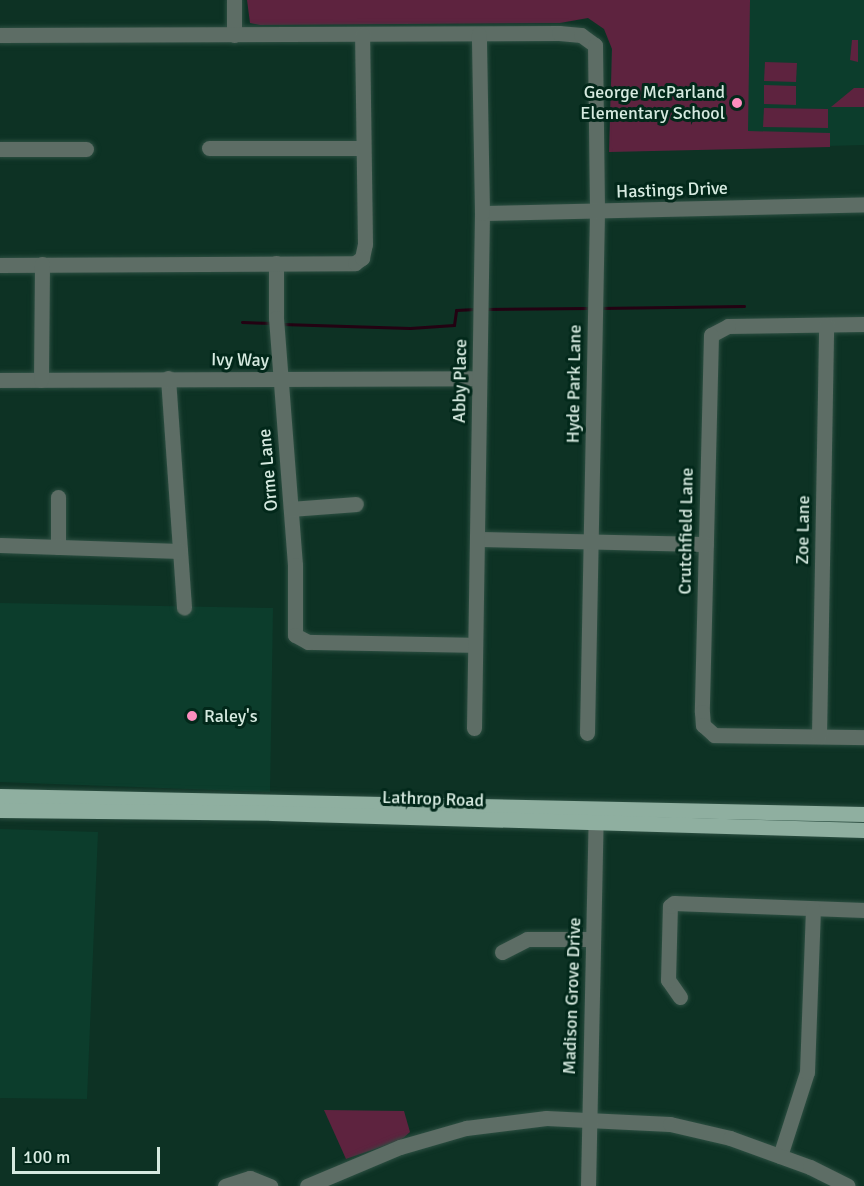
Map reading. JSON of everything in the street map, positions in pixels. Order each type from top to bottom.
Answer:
[{"type":"main road","name":"Lathrop Road","points":[[0,796],[263,806],[596,824],[864,830]]},
{"type":"main road","name":"Lathrop Road","points":[[0,810],[263,806],[596,808],[864,814]]},
{"type":"street","points":[[234,0],[234,35]]},
{"type":"street","name":"Hyde Park Lane","points":[[478,34],[559,33],[588,38],[597,51],[597,212],[587,733]]},
{"type":"street","points":[[0,35],[478,34]]},
{"type":"street","name":"Abby Place","points":[[474,729],[482,213],[478,34]]},
{"type":"street","points":[[0,265],[355,263],[362,258],[365,244],[362,35]]},
{"type":"street","points":[[209,148],[363,148]]},
{"type":"street","points":[[0,149],[86,149]]},
{"type":"street","name":"Hastings Drive","points":[[482,213],[864,204]]},
{"type":"street","name":"Orme Lane","points":[[276,263],[280,380],[295,565],[293,630],[300,640],[475,645]]},
{"type":"street","points":[[41,380],[42,264]]},
{"type":"street","points":[[826,325],[864,324]]},
{"type":"street","name":"Crutchfield Lane","points":[[819,736],[726,736],[708,731],[702,712],[713,332],[728,326],[826,325]]},
{"type":"street","name":"Zoe Lane","points":[[819,736],[826,325]]},
{"type":"street","points":[[168,378],[184,607]]},
{"type":"street","name":"Ivy Way","points":[[0,380],[479,378]]},
{"type":"street","points":[[58,497],[58,547]]},
{"type":"street","points":[[291,509],[356,504]]},
{"type":"street","points":[[477,539],[706,544]]},
{"type":"street","points":[[0,545],[180,551]]},
{"type":"street","points":[[819,736],[864,737]]},
{"type":"street","name":"Madison Grove Drive","points":[[588,1186],[596,808]]},
{"type":"street","points":[[680,997],[668,980],[670,906],[864,910]]},
{"type":"street","points":[[780,1156],[807,1072],[813,909]]},
{"type":"street","points":[[502,952],[527,939],[592,939]]},
{"type":"street","points":[[307,1186],[399,1147],[466,1128],[546,1118],[670,1124],[730,1138],[780,1156],[848,1186]]},
{"type":"street","points":[[225,1186],[250,1178],[270,1186]]},
{"type":"shaded area","points":[[247,0],[750,0],[748,131],[830,133],[830,147],[609,152],[612,49],[604,29],[588,18],[560,23],[260,25],[250,23]]},
{"type":"shaded area","name":"George McParland Elementary School","points":[[613,0],[864,0],[864,145],[609,152]]},
{"type":"shaded area","points":[[852,40],[858,40],[858,62],[850,60]]},
{"type":"shaded area","points":[[765,62],[797,63],[796,82],[764,81]]},
{"type":"shaded area","points":[[764,85],[796,86],[796,105],[764,104]]},
{"type":"shaded area","points":[[854,88],[864,88],[864,107],[831,107]]},
{"type":"shaded area","points":[[764,108],[828,109],[828,128],[763,127]]},
{"type":"shaded area","points":[[0,603],[273,608],[270,792],[0,782]]},
{"type":"shaded area","points":[[0,829],[98,832],[87,1099],[0,1098]]},
{"type":"shaded area","points":[[324,1110],[404,1111],[410,1132],[401,1140],[346,1159]]},
{"type":"waterway","points":[[599,308],[744,306]]},
{"type":"waterway","points":[[485,309],[589,308]]},
{"type":"waterway","points":[[282,324],[410,328],[454,325],[456,310],[475,309]]},
{"type":"waterway","points":[[242,322],[273,323]]},
{"type":"place","name":"George McParland Elementary School","points":[[737,103]]},
{"type":"place","name":"Raley's","points":[[192,716]]}]
